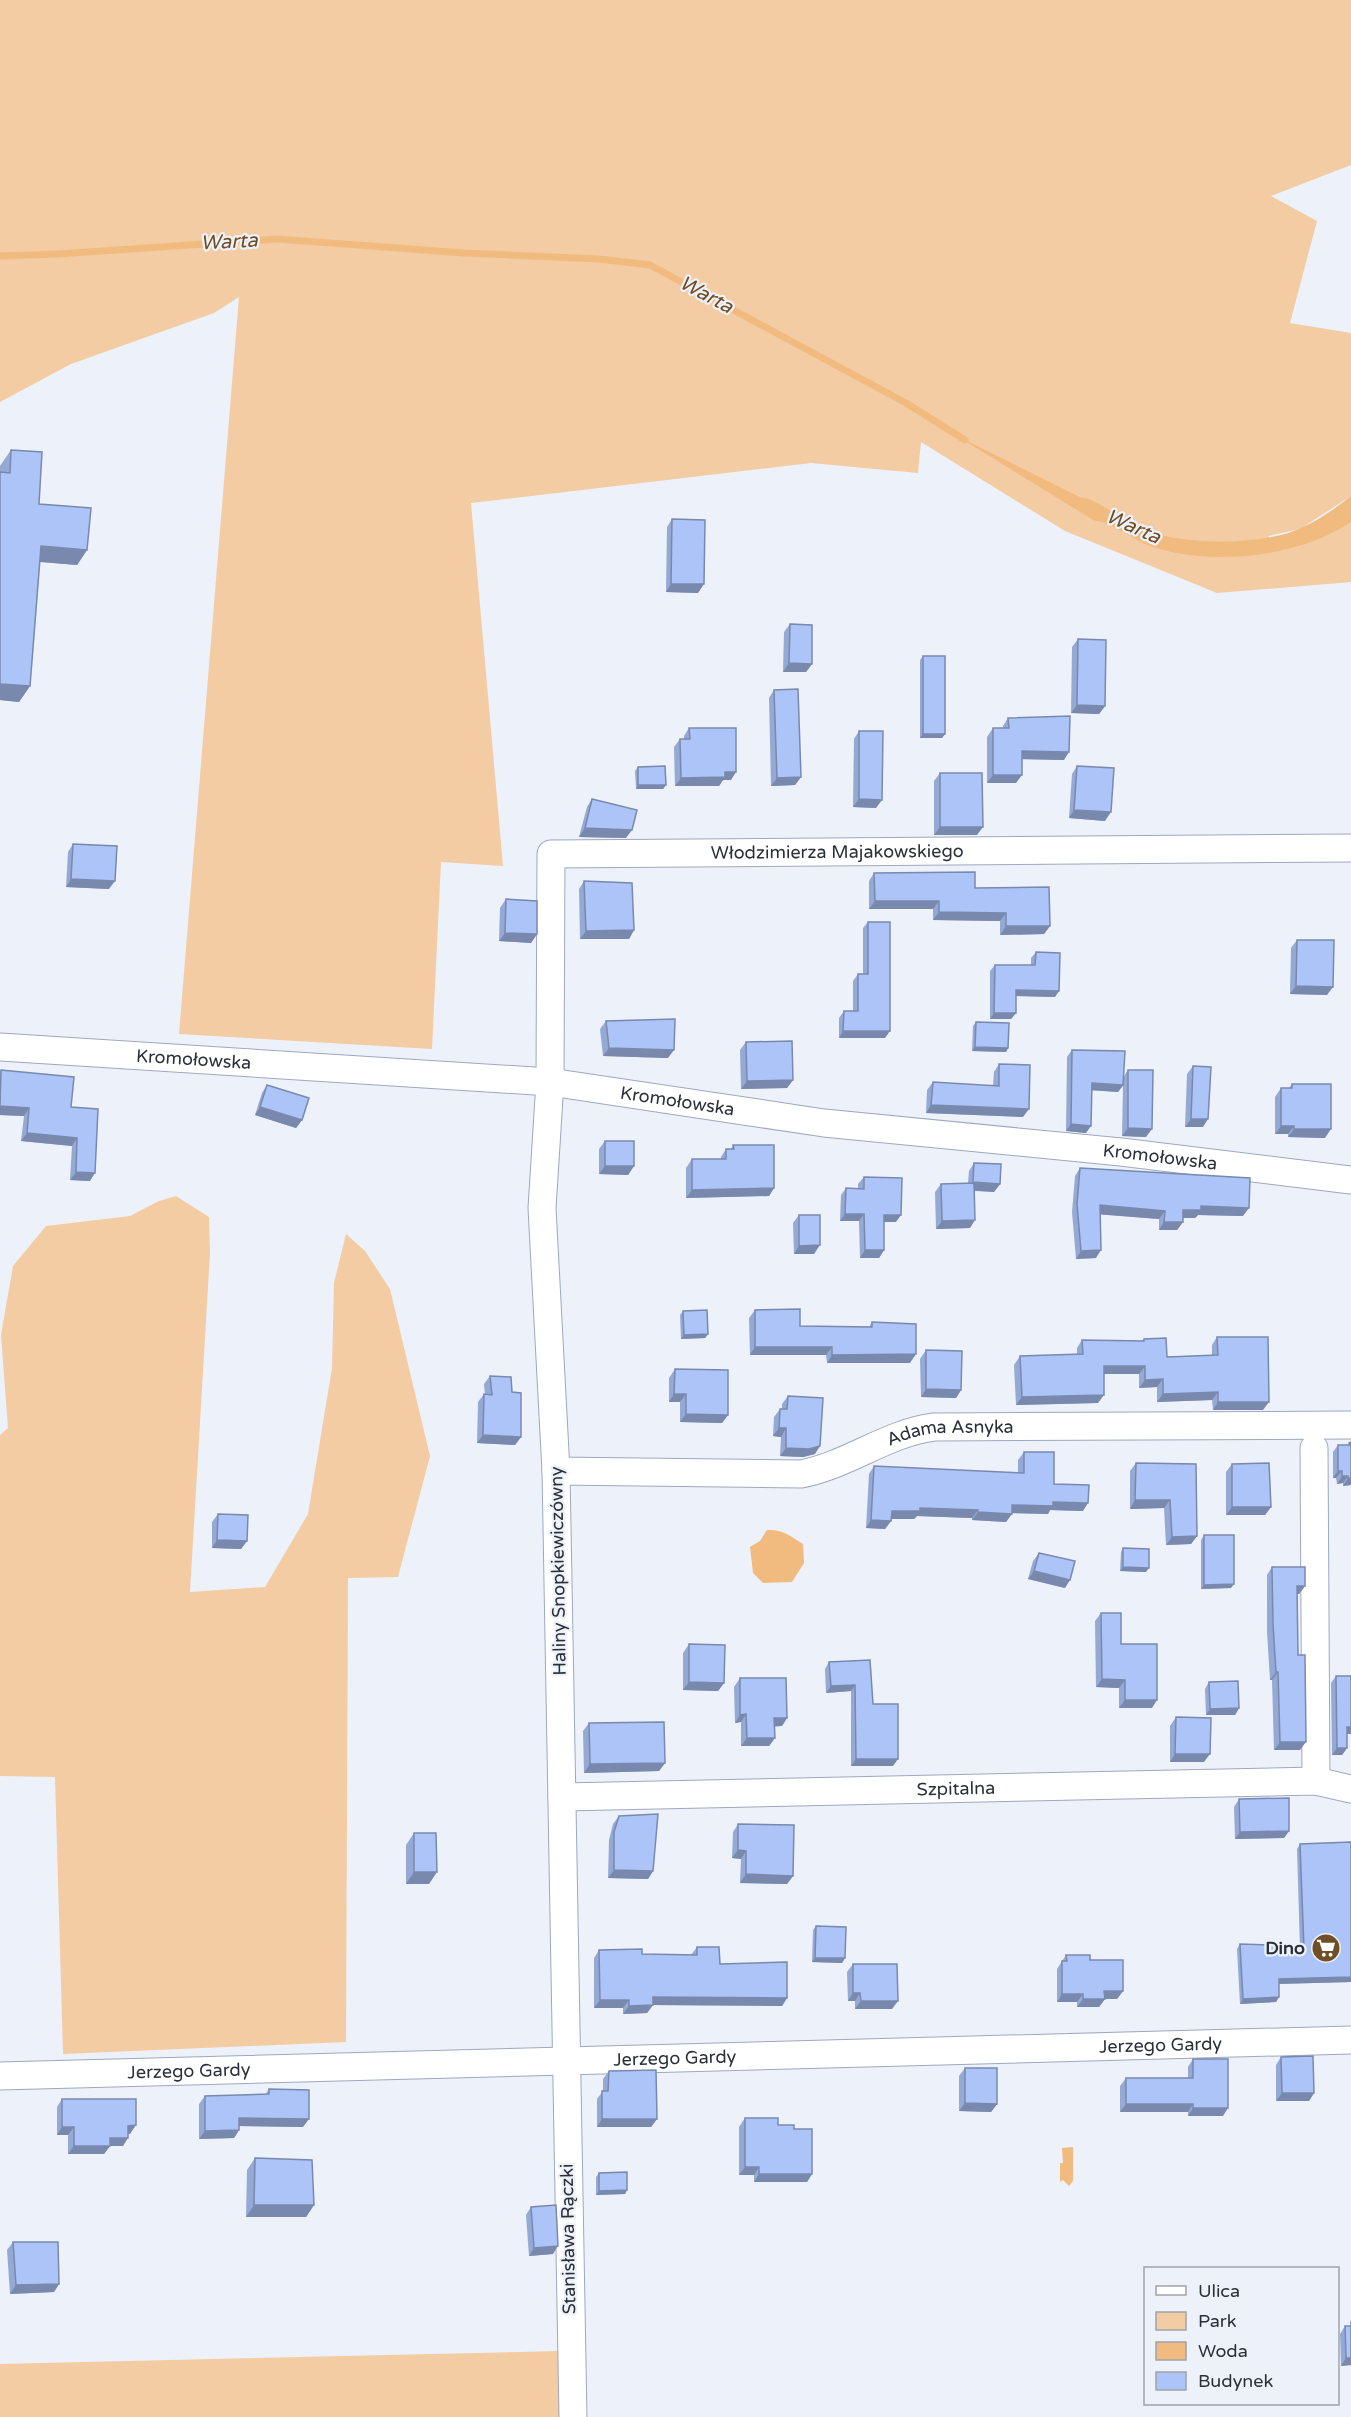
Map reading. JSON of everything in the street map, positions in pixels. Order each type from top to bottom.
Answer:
[{"type":"street","name":"Włodzimierza Majakowskiego","points":[[550,1082],[551,854],[1351,848]]},
{"type":"street","name":"Kromołowska","points":[[0,1047],[550,1082],[824,1123],[1120,1152],[1351,1180]]},
{"type":"street","name":"Haliny Snopkiewiczówny","points":[[550,1082],[542,1208],[556,1471],[566,2061]]},
{"type":"street","name":"Adama Asnyka","points":[[556,1471],[801,1474],[834,1464],[906,1432],[934,1426],[1351,1425]]},
{"type":"street","points":[[1314,1448],[1316,1781]]},
{"type":"street","name":"Szpitalna","points":[[562,1797],[1316,1781],[1351,1789]]},
{"type":"street","name":"Jerzego Gardy","points":[[0,2076],[1351,2040]]},
{"type":"street","name":"Stanisława Rączki","points":[[566,2061],[573,2417]]},
{"type":"green space","points":[[0,0],[1351,0],[1351,165],[1271,196],[1317,221],[1290,323],[1351,333],[1351,496],[1300,529],[1268,536],[1284,550],[1351,522],[1351,582],[1217,593],[1065,531],[921,442],[918,473],[811,463],[471,503],[503,866],[441,862],[432,1049],[179,1034],[239,297],[214,313],[71,364],[0,402]]},
{"type":"green space","points":[[176,1196],[209,1217],[210,1253],[190,1592],[265,1587],[308,1514],[332,1368],[334,1283],[346,1234],[365,1251],[390,1289],[430,1456],[398,1577],[348,1578],[346,2042],[63,2054],[55,1777],[0,1776],[0,1435],[8,1428],[1,1335],[13,1266],[46,1226],[130,1216],[159,1201]]},
{"type":"green space","points":[[560,2351],[562,2417],[0,2417],[0,2364]]},
{"type":"water","points":[[957,436],[1080,497],[1096,502],[1144,530],[1160,535],[1201,541],[1266,538],[1308,525],[1351,496],[1351,522],[1307,543],[1256,555],[1204,556],[1156,548],[1109,525],[1093,520]]},
{"type":"water","points":[[767,1530],[782,1532],[803,1544],[804,1563],[792,1582],[763,1583],[753,1573],[750,1547],[760,1541]]},
{"type":"water","points":[[1073,2147],[1073,2181],[1069,2186],[1063,2180],[1060,2182],[1060,2163],[1063,2163],[1062,2148]]},
{"type":"building","points":[[11,450],[42,452],[39,504],[91,508],[87,550],[41,546],[30,686],[0,684],[0,472],[10,473]]},
{"type":"building","points":[[672,519],[705,520],[704,584],[671,584]]},
{"type":"building","points":[[790,624],[812,625],[812,664],[789,663]]},
{"type":"building","points":[[1078,639],[1106,640],[1105,706],[1077,705]]},
{"type":"building","points":[[923,656],[945,656],[945,734],[923,734]]},
{"type":"building","points":[[798,689],[801,777],[777,778],[774,690]]},
{"type":"building","points":[[1070,716],[1069,752],[1022,751],[1022,775],[993,775],[993,728],[1009,728],[1008,718]]},
{"type":"building","points":[[689,728],[736,728],[736,772],[725,772],[725,777],[681,778],[680,739],[690,739]]},
{"type":"building","points":[[859,731],[883,731],[882,800],[859,799]]},
{"type":"building","points":[[665,766],[666,785],[638,785],[638,767]]},
{"type":"building","points":[[1077,766],[1114,768],[1111,812],[1074,810]]},
{"type":"building","points":[[940,773],[982,773],[983,827],[940,827]]},
{"type":"building","points":[[592,799],[637,810],[632,830],[585,828]]},
{"type":"building","points":[[73,844],[117,846],[115,881],[71,879]]},
{"type":"building","points":[[975,872],[975,888],[1049,887],[1050,926],[1006,926],[1006,913],[939,912],[939,901],[875,901],[874,873]]},
{"type":"building","points":[[584,881],[632,883],[634,930],[586,931]]},
{"type":"building","points":[[506,899],[537,901],[537,934],[505,933]]},
{"type":"building","points":[[868,922],[890,922],[890,1031],[843,1031],[844,1011],[858,1011],[858,974],[868,974]]},
{"type":"building","points":[[1297,940],[1334,940],[1333,987],[1296,986]]},
{"type":"building","points":[[1036,952],[1060,953],[1059,991],[1016,990],[1016,1013],[994,1013],[995,965],[1035,965]]},
{"type":"building","points":[[675,1019],[674,1050],[609,1048],[606,1021]]},
{"type":"building","points":[[976,1022],[1009,1023],[1008,1048],[975,1047]]},
{"type":"building","points":[[792,1041],[793,1080],[747,1081],[746,1042]]},
{"type":"building","points":[[1072,1050],[1125,1051],[1123,1085],[1092,1083],[1091,1126],[1071,1124]]},
{"type":"building","points":[[999,1064],[1030,1065],[1029,1109],[931,1105],[933,1082],[999,1086]]},
{"type":"building","points":[[1193,1066],[1211,1067],[1208,1119],[1191,1119]]},
{"type":"building","points":[[1,1070],[74,1077],[71,1107],[98,1109],[95,1173],[76,1172],[77,1138],[27,1133],[29,1108],[0,1106]]},
{"type":"building","points":[[1128,1070],[1153,1070],[1152,1129],[1128,1128]]},
{"type":"building","points":[[1292,1084],[1331,1084],[1331,1129],[1294,1129],[1294,1126],[1281,1126],[1281,1088],[1292,1088]]},
{"type":"building","points":[[267,1085],[309,1098],[302,1120],[260,1107]]},
{"type":"building","points":[[605,1141],[634,1141],[634,1166],[605,1166]]},
{"type":"building","points":[[733,1145],[774,1145],[774,1188],[692,1190],[692,1159],[726,1159],[726,1149],[734,1149]]},
{"type":"building","points":[[974,1163],[1001,1164],[1000,1184],[973,1182]]},
{"type":"building","points":[[1080,1168],[1250,1178],[1249,1208],[1201,1206],[1201,1210],[1183,1210],[1183,1222],[1164,1222],[1165,1211],[1100,1205],[1101,1250],[1081,1251],[1077,1204]]},
{"type":"building","points":[[864,1177],[902,1178],[901,1215],[884,1215],[884,1250],[865,1250],[864,1214],[845,1214],[846,1188],[864,1189]]},
{"type":"building","points":[[974,1183],[975,1220],[942,1221],[941,1184]]},
{"type":"building","points":[[799,1215],[820,1215],[820,1245],[799,1246]]},
{"type":"building","points":[[800,1309],[800,1326],[872,1327],[872,1322],[916,1324],[916,1354],[832,1355],[832,1347],[755,1347],[755,1310]]},
{"type":"building","points":[[707,1310],[708,1334],[684,1335],[683,1311]]},
{"type":"building","points":[[1217,1337],[1268,1337],[1269,1402],[1218,1402],[1218,1392],[1163,1394],[1163,1379],[1145,1380],[1145,1366],[1104,1366],[1104,1395],[1022,1397],[1020,1356],[1083,1354],[1082,1340],[1144,1341],[1144,1339],[1166,1338],[1167,1357],[1218,1355]]},
{"type":"building","points":[[926,1350],[962,1351],[961,1390],[926,1389]]},
{"type":"building","points":[[675,1369],[728,1370],[728,1415],[686,1414],[686,1394],[674,1394]]},
{"type":"building","points":[[490,1376],[511,1377],[512,1392],[521,1393],[521,1437],[483,1435],[484,1394],[492,1395]]},
{"type":"building","points":[[788,1396],[823,1398],[820,1446],[809,1449],[786,1448],[786,1428],[779,1428],[780,1409],[787,1409]]},
{"type":"building","points":[[1351,1442],[1351,1478],[1348,1478],[1348,1476],[1342,1476],[1342,1471],[1338,1471],[1338,1445],[1350,1445]]},
{"type":"building","points":[[1024,1452],[1054,1452],[1054,1484],[1089,1485],[1088,1503],[1053,1502],[1053,1506],[1012,1505],[1012,1514],[920,1508],[920,1511],[892,1511],[891,1521],[871,1520],[874,1466],[1024,1473]]},
{"type":"building","points":[[1136,1463],[1196,1464],[1197,1536],[1172,1537],[1170,1500],[1135,1500]]},
{"type":"building","points":[[1269,1463],[1271,1507],[1232,1507],[1232,1464]]},
{"type":"building","points":[[218,1514],[248,1515],[247,1541],[217,1540]]},
{"type":"building","points":[[1204,1535],[1234,1535],[1234,1584],[1204,1585]]},
{"type":"building","points":[[1123,1548],[1149,1549],[1149,1568],[1123,1567]]},
{"type":"building","points":[[1039,1553],[1075,1561],[1070,1580],[1034,1571]]},
{"type":"building","points":[[1272,1567],[1305,1567],[1305,1586],[1297,1586],[1298,1655],[1305,1655],[1306,1742],[1280,1742]]},
{"type":"building","points":[[1101,1613],[1121,1613],[1121,1644],[1157,1644],[1157,1700],[1125,1700],[1125,1680],[1102,1679]]},
{"type":"building","points":[[689,1644],[725,1645],[724,1683],[689,1682]]},
{"type":"building","points":[[870,1660],[873,1704],[898,1704],[898,1759],[856,1759],[855,1685],[831,1686],[829,1662]]},
{"type":"building","points":[[1336,1676],[1351,1676],[1351,1727],[1347,1727],[1347,1748],[1337,1748]]},
{"type":"building","points":[[740,1678],[786,1678],[787,1718],[774,1718],[775,1738],[747,1738],[746,1714],[740,1715]]},
{"type":"building","points":[[1238,1681],[1239,1708],[1210,1709],[1209,1682]]},
{"type":"building","points":[[1176,1717],[1211,1718],[1210,1754],[1175,1754]]},
{"type":"building","points":[[664,1722],[665,1763],[590,1764],[589,1723]]},
{"type":"building","points":[[1289,1798],[1289,1831],[1240,1832],[1239,1799]]},
{"type":"building","points":[[658,1814],[653,1871],[614,1870],[614,1832],[619,1816]]},
{"type":"building","points":[[738,1824],[794,1825],[793,1876],[746,1874],[746,1851],[738,1850]]},
{"type":"building","points":[[414,1833],[436,1833],[437,1872],[414,1872]]},
{"type":"building","name":"Dino","points":[[1351,1842],[1351,1977],[1279,1979],[1279,1997],[1243,1999],[1240,1944],[1276,1945],[1304,1949],[1300,1844]]},
{"type":"building","points":[[816,1926],[846,1927],[845,1958],[815,1958]]},
{"type":"building","points":[[697,1947],[719,1947],[720,1964],[787,1962],[787,1998],[653,1997],[653,2005],[629,2006],[629,2000],[600,2000],[599,1950],[642,1949],[642,1954],[697,1955]]},
{"type":"building","points":[[1066,1955],[1090,1955],[1090,1960],[1123,1960],[1123,1991],[1104,1991],[1105,1999],[1083,1999],[1083,1994],[1062,1994],[1062,1961],[1067,1961]]},
{"type":"building","points":[[853,1964],[897,1964],[898,2001],[861,2001],[860,1993],[853,1993]]},
{"type":"building","points":[[1313,2056],[1314,2093],[1282,2093],[1281,2057]]},
{"type":"building","points":[[1193,2059],[1228,2059],[1228,2108],[1193,2108],[1193,2104],[1126,2104],[1126,2078],[1193,2078]]},
{"type":"building","points":[[965,2068],[997,2068],[997,2104],[965,2103]]},
{"type":"building","points":[[656,2070],[657,2119],[602,2119],[602,2091],[608,2091],[609,2071]]},
{"type":"building","points":[[269,2089],[309,2090],[309,2119],[239,2118],[239,2130],[205,2131],[205,2096],[269,2094]]},
{"type":"building","points":[[62,2099],[136,2099],[136,2125],[128,2126],[128,2138],[110,2138],[110,2146],[74,2146],[74,2127],[62,2127]]},
{"type":"building","points":[[745,2118],[778,2118],[778,2125],[794,2125],[794,2129],[812,2129],[812,2174],[759,2174],[759,2167],[745,2167]]},
{"type":"building","points":[[255,2158],[312,2160],[314,2205],[254,2205]]},
{"type":"building","points":[[627,2172],[627,2190],[599,2191],[599,2173]]},
{"type":"building","points":[[556,2205],[558,2246],[534,2248],[531,2207]]},
{"type":"building","points":[[13,2242],[58,2242],[59,2284],[16,2285]]},
{"type":"building","points":[[1345,2326],[1351,2326],[1351,2358],[1346,2358]]},
{"type":"waterway","name":"Warta","points":[[0,256],[277,239],[464,253],[599,259],[650,265],[906,403],[965,440]]},
{"type":"place","name":"Dino","points":[[1326,1948]]}]
